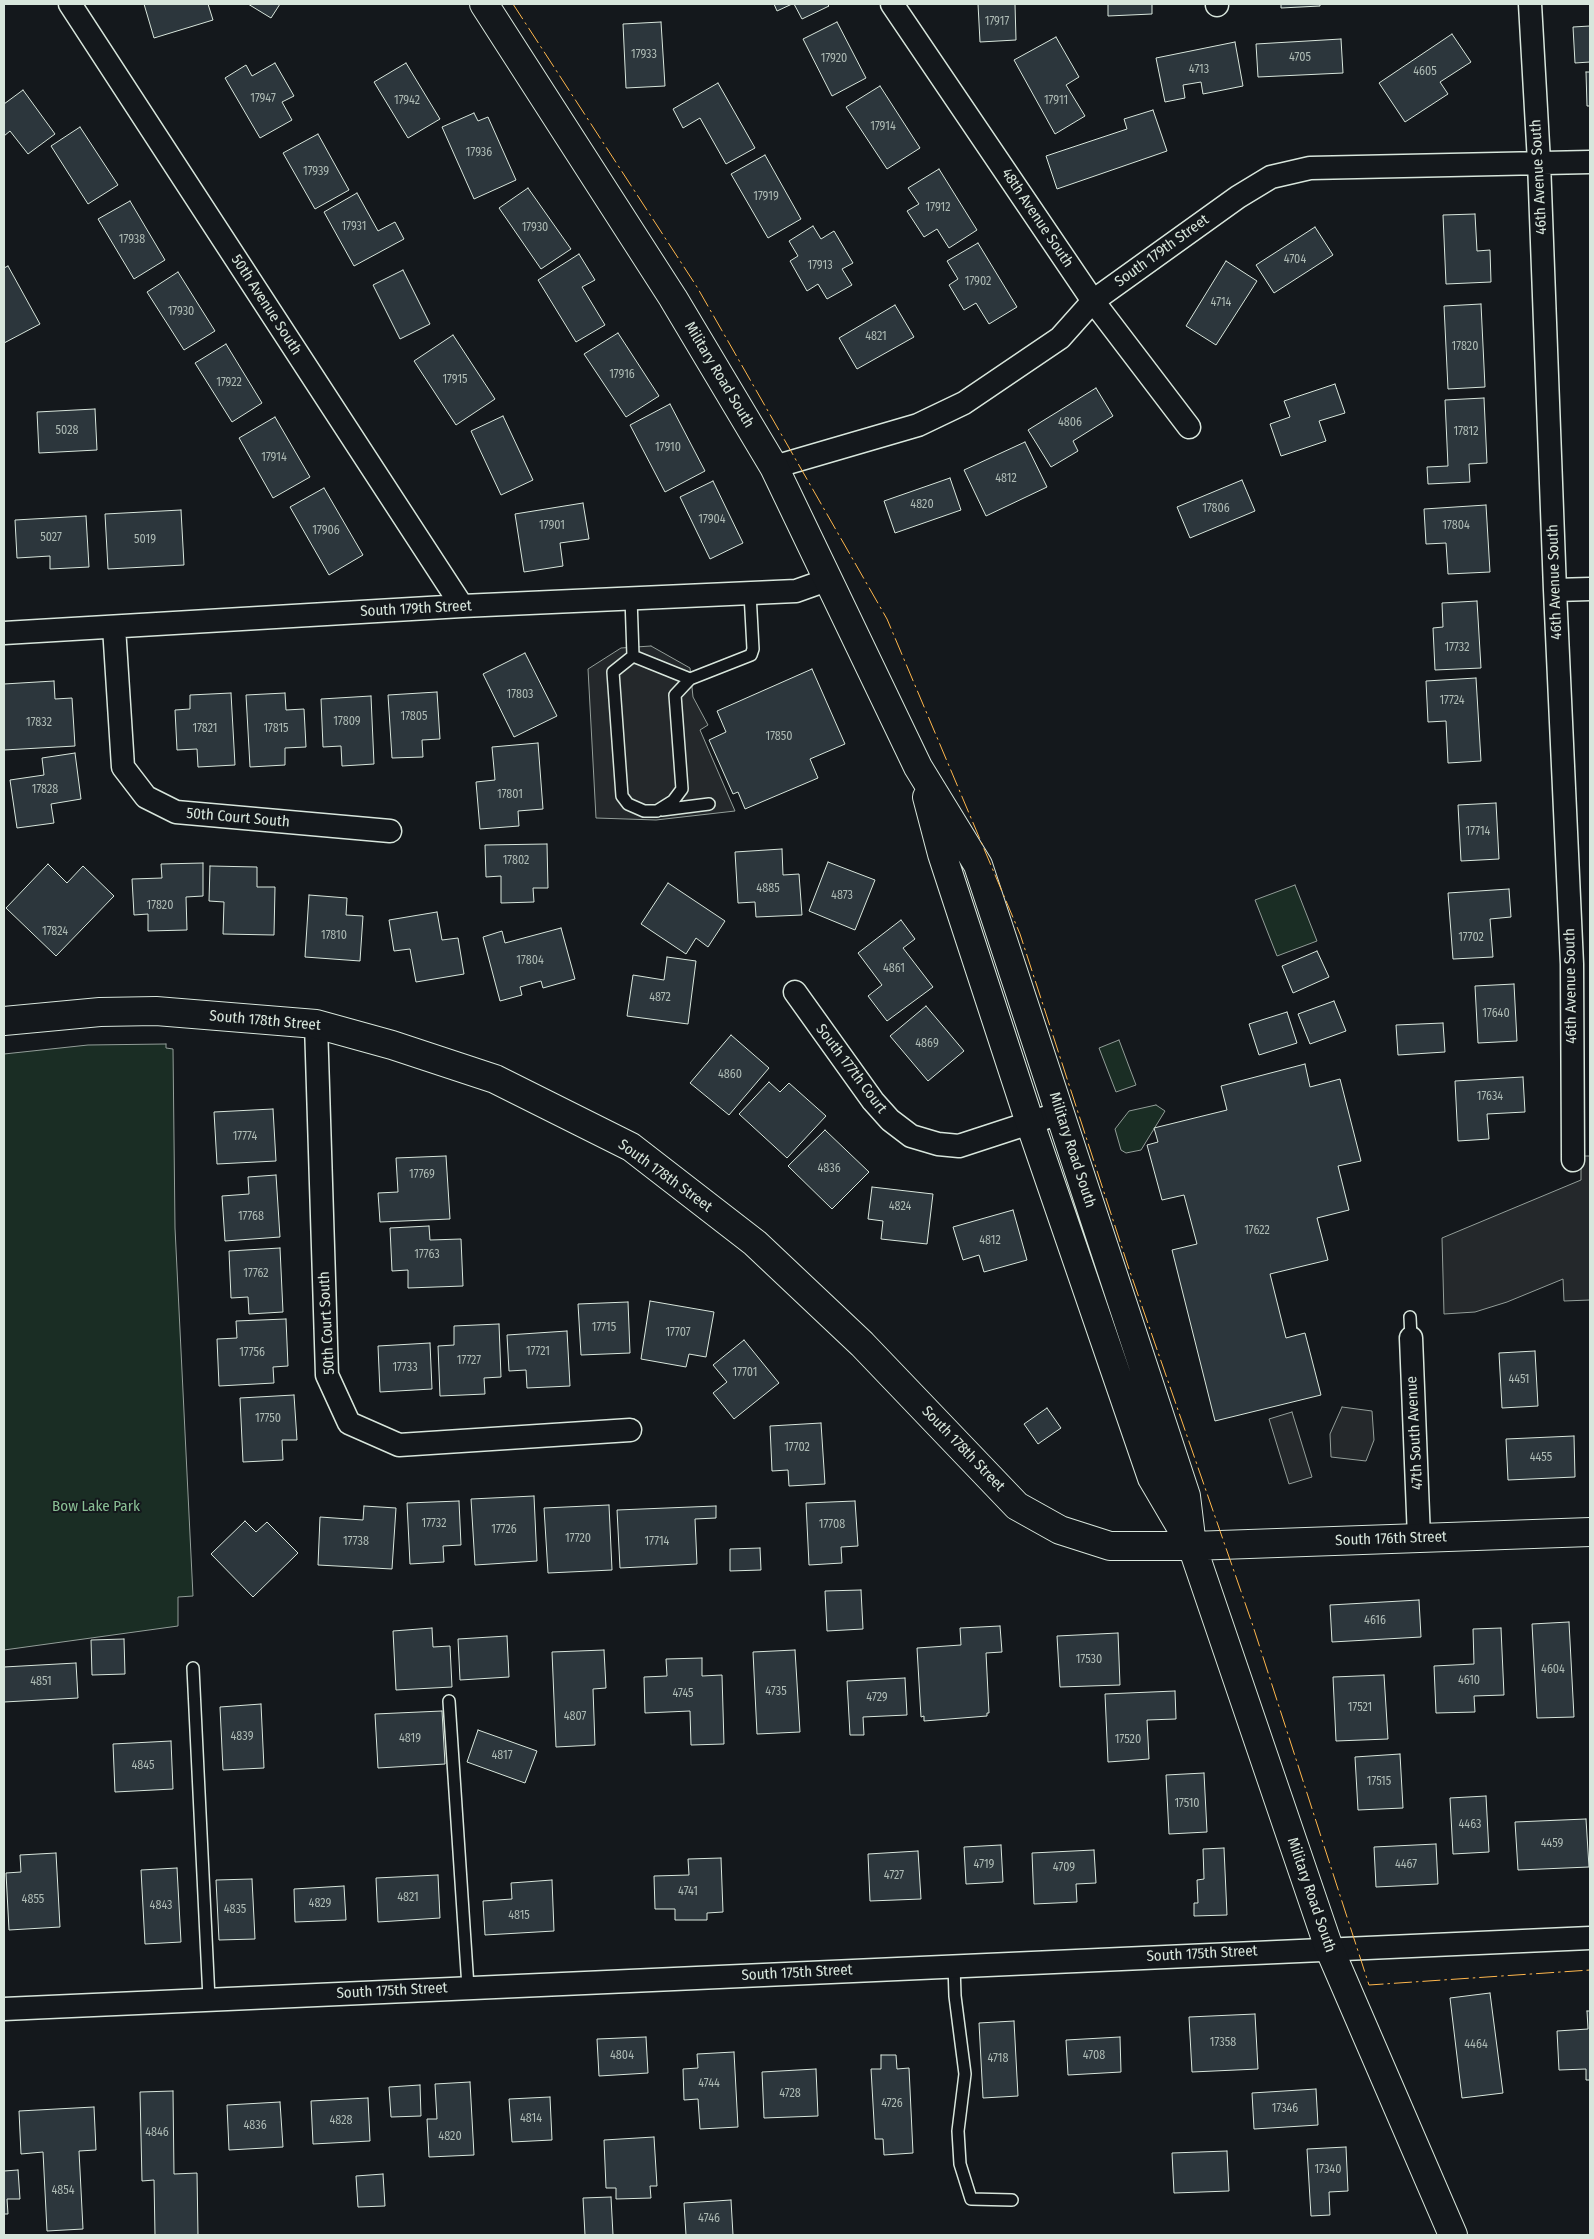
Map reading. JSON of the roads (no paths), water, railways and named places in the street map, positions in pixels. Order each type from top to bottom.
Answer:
[{"type":"main road","name":"Military Road South","points":[[484,4],[673,298],[774,467],[918,767],[978,864],[1186,1496],[1192,1546]]},
{"type":"main road","name":"Military Road South","points":[[918,767],[942,854],[1030,1123],[1152,1478],[1192,1546],[1329,1948],[1453,2235]]},
{"type":"main road","name":"South 178th Street","points":[[4,1021],[100,1012],[156,1011],[316,1024],[392,1045],[496,1080],[631,1147],[755,1243],[862,1344],[1017,1506],[1060,1530],[1110,1546],[1192,1546]]},
{"type":"main road","name":"South 176th Street","points":[[1192,1546],[1590,1532]]},
{"type":"street","name":"50th Avenue South","points":[[70,4],[462,606]]},
{"type":"street","name":"48th Avenue South","points":[[892,4],[1093,301],[1188,428]]},
{"type":"street","name":"46th Avenue South","points":[[1530,4],[1539,162],[1555,590],[1581,964],[1573,1160]]},
{"type":"street","name":"South 179th Street","points":[[774,467],[918,425],[964,403],[1060,338],[1093,301],[1238,197],[1271,177],[1310,168],[1590,162]]},
{"type":"street","name":"South 179th Street","points":[[4,632],[462,606],[796,591],[828,580]]},
{"type":"street","points":[[1555,590],[1590,589]]},
{"type":"street","name":"50th Court South","points":[[114,627],[123,767],[146,797],[176,812],[390,831]]},
{"type":"street","name":"South 177th Court","points":[[795,992],[873,1101],[890,1120],[911,1136],[938,1144],[959,1146],[1060,1113]]},
{"type":"street","name":"50th Court South","points":[[316,1024],[327,1375],[349,1423],[399,1445],[630,1430]]},
{"type":"street","name":"47th South Avenue","points":[[1410,1328],[1419,1538]]},
{"type":"street","name":"South 175th Street","points":[[4,2009],[1329,1948],[1590,1938]]},
{"type":"lane","points":[[658,811],[673,801],[682,790],[675,695],[690,679],[751,655],[753,649],[750,593]]},
{"type":"lane","points":[[631,598],[633,656]]},
{"type":"lane","points":[[633,656],[690,679]]},
{"type":"lane","points":[[633,656],[613,672],[622,796],[628,804],[644,811],[709,804]]},
{"type":"lane","points":[[193,1668],[209,1999]]},
{"type":"lane","points":[[449,1701],[468,1987]]},
{"type":"lane","points":[[954,1965],[955,1996],[965,2074],[958,2130],[960,2164],[971,2199],[1012,2200]]},
{"type":"park label","name":"Bow Lake Park","points":[[96,1507]]}]
